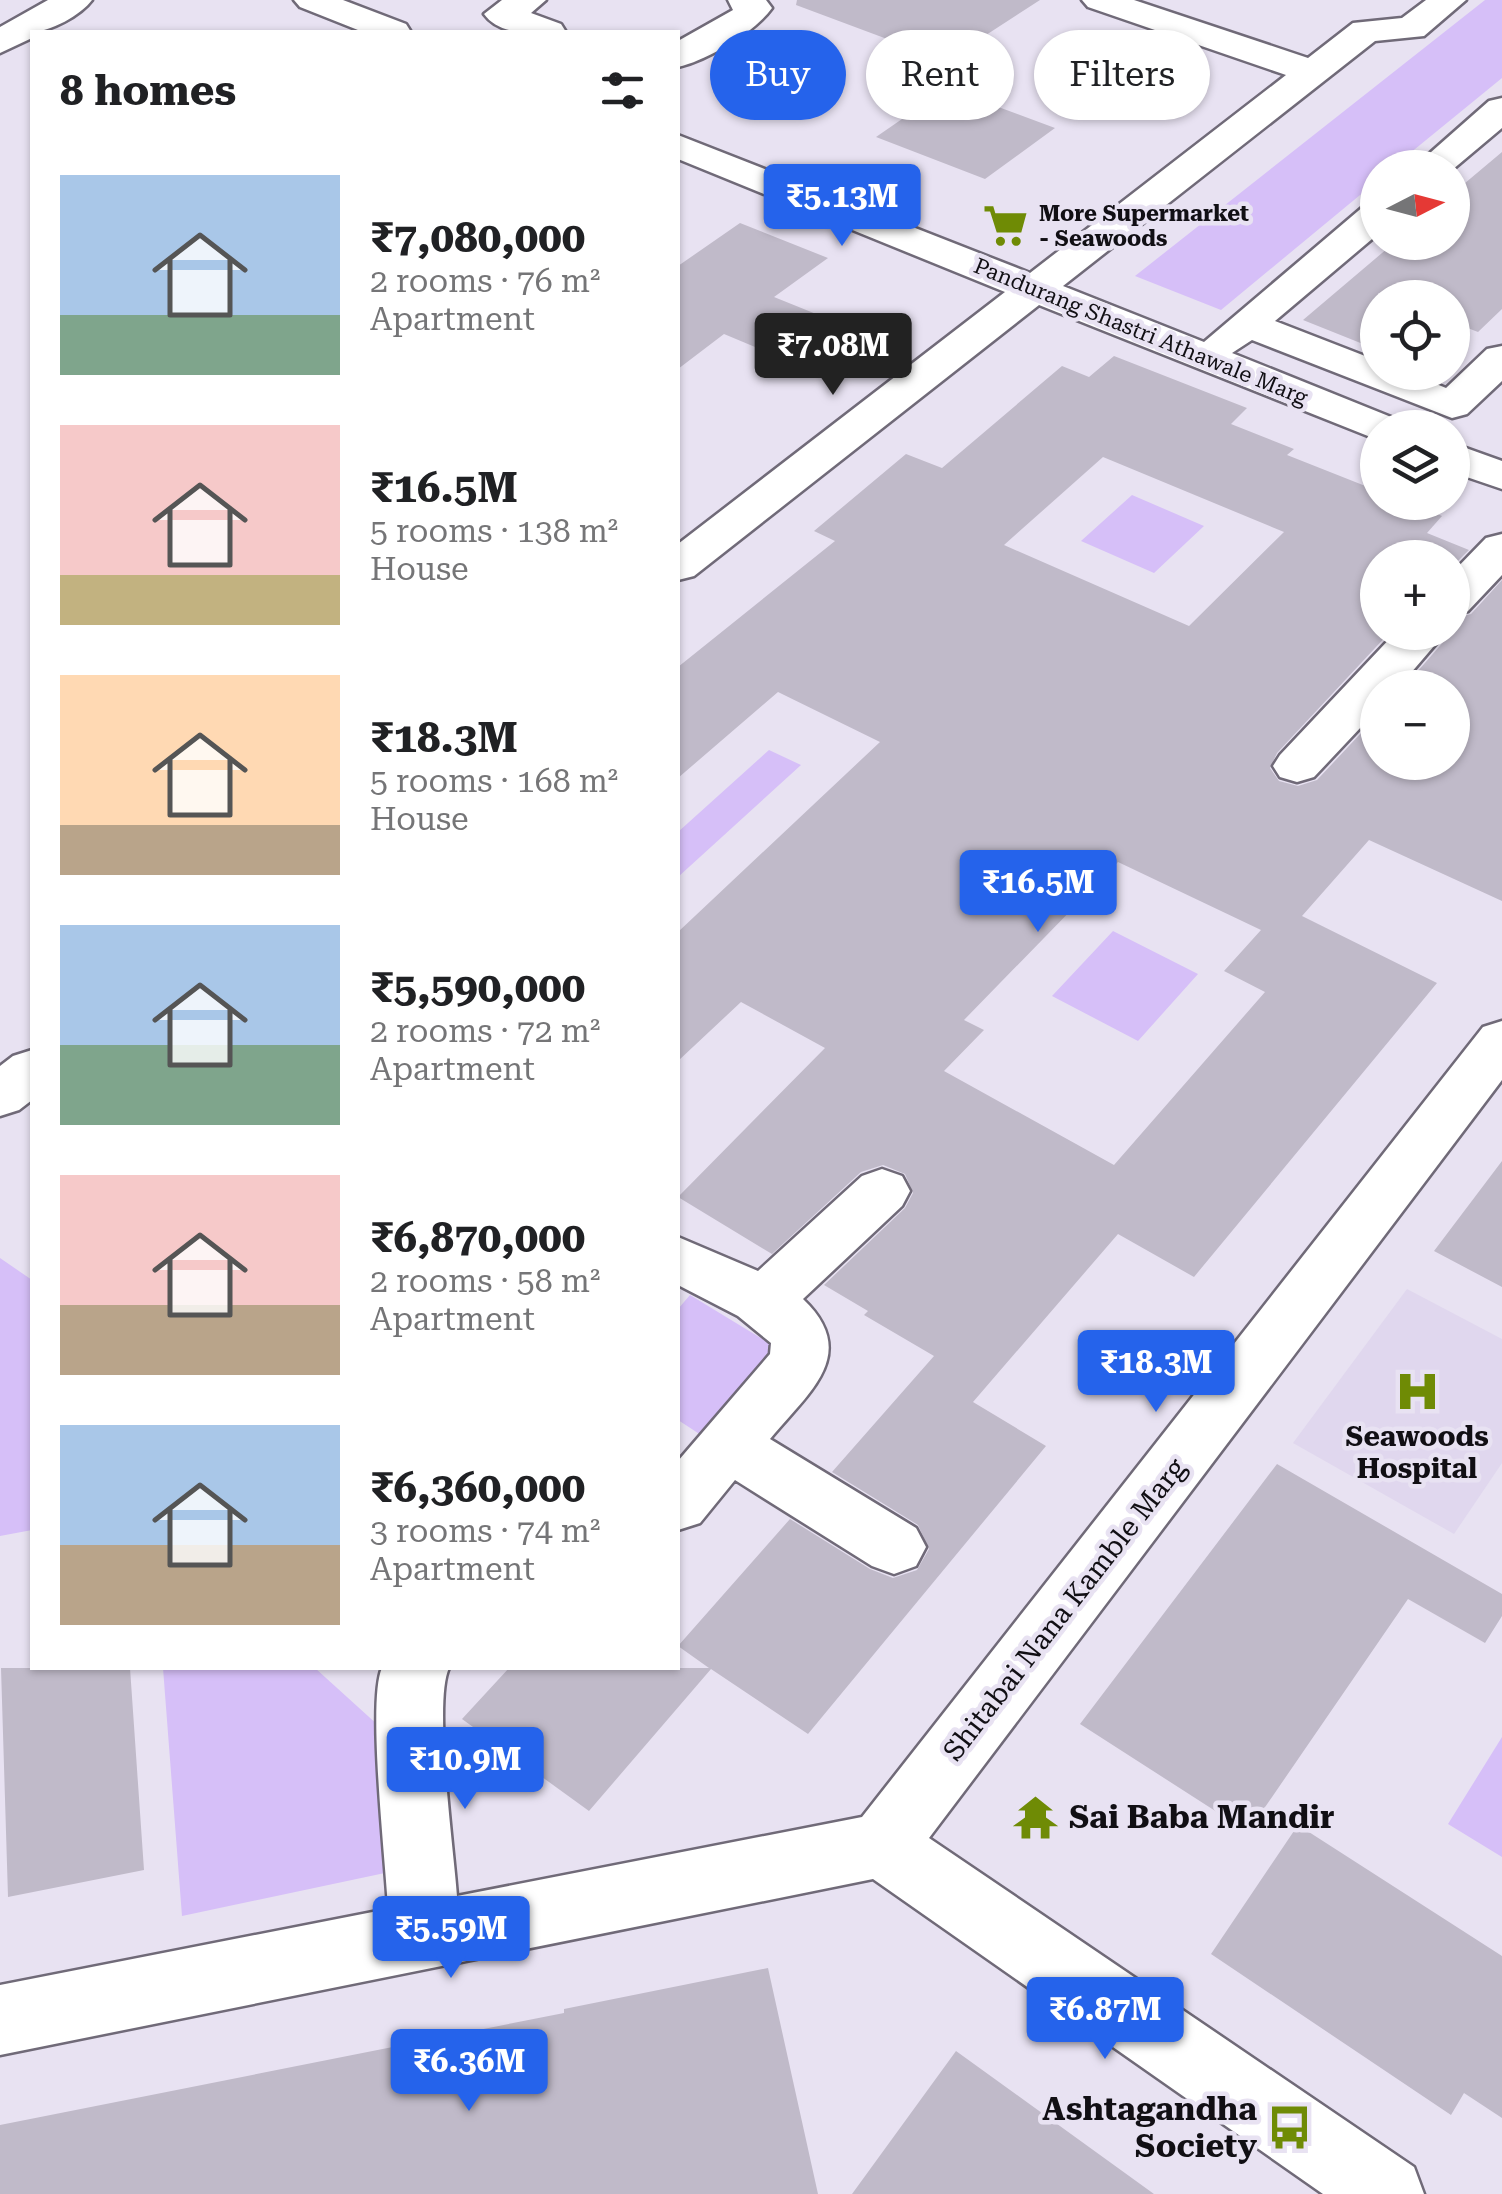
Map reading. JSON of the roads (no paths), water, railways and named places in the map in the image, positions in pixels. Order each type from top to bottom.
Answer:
[{"type":"street","points":[[0,42],[74,0]]},
{"type":"street","points":[[312,0],[388,30]]},
{"type":"street","points":[[680,55],[746,18],[754,8],[746,0]]},
{"type":"street","points":[[1100,0],[1313,72]]},
{"type":"street","points":[[680,564],[1313,72],[1366,16],[1411,28],[1450,0]]},
{"type":"street","points":[[472,30],[515,7],[545,30]]},
{"type":"street","points":[[1453,150],[1502,108]]},
{"type":"street","name":"Pandurang Shastri Athawale Marg","points":[[680,147],[1360,420]]},
{"type":"street","points":[[1206,358],[1360,229]]},
{"type":"street","points":[[1248,324],[1452,405],[1502,358]]},
{"type":"street","points":[[1470,463],[1502,476]]},
{"type":"street","points":[[1470,582],[1502,548]]},
{"type":"street","points":[[1297,766],[1406,650]]},
{"type":"street","name":"Shitabai Nana Kamble Marg","points":[[882,1845],[1502,1041]]},
{"type":"street","points":[[0,1096],[30,1072]]},
{"type":"street","points":[[761,1303],[882,1191]]},
{"type":"street","points":[[680,1261],[711,1272],[787,1319],[800,1338],[799,1362],[680,1502]]},
{"type":"street","points":[[728,1444],[894,1547]]},
{"type":"street","points":[[415,1670],[410,1678],[410,1716],[425,1936]]},
{"type":"street","points":[[0,2020],[882,1845],[1387,2194]]},
{"type":"place","name":"More Supermarket - Seawoods","points":[[1006,226]]},
{"type":"place","name":"Seawoods Hospital","points":[[1417,1391]]},
{"type":"place","name":"Sai Baba Mandir","points":[[1036,1817]]},
{"type":"place","name":"Ashtagandha Society","points":[[1290,2127]]}]
